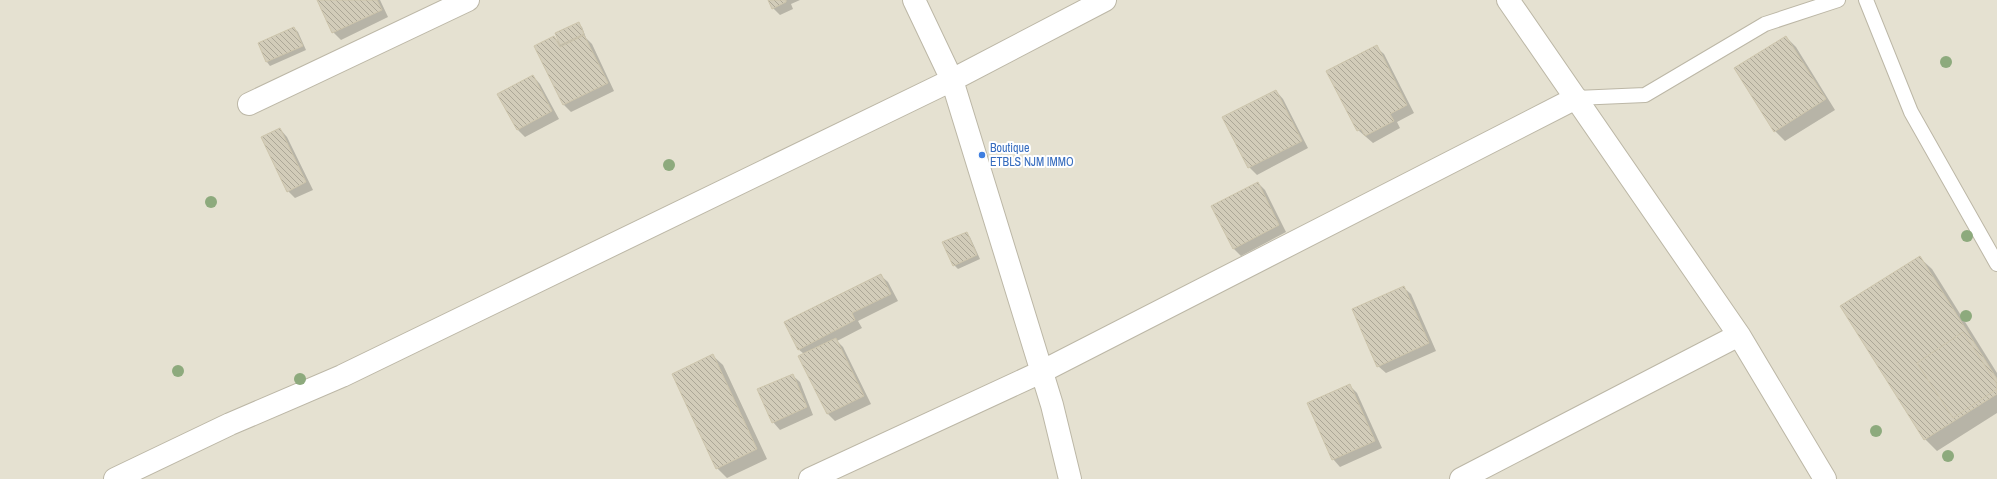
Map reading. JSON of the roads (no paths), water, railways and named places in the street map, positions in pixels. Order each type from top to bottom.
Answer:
[{"type":"street","points":[[249,104],[468,0]]},
{"type":"street","points":[[914,0],[952,80],[1040,372],[1052,405],[1070,479]]},
{"type":"street","points":[[115,479],[230,424],[342,376],[952,80],[1105,0]]},
{"type":"street","points":[[1508,0],[1738,335],[1825,479]]},
{"type":"street","points":[[810,479],[1040,372],[1576,98]]},
{"type":"street","points":[[1461,479],[1738,335]]},
{"type":"lane","points":[[1576,98],[1645,95],[1765,24],[1838,0]]},
{"type":"lane","points":[[1866,0],[1912,112],[1997,264]]},
{"type":"place","name":"Boutique ETBLS NJM IMMO","points":[[982,155]]}]
